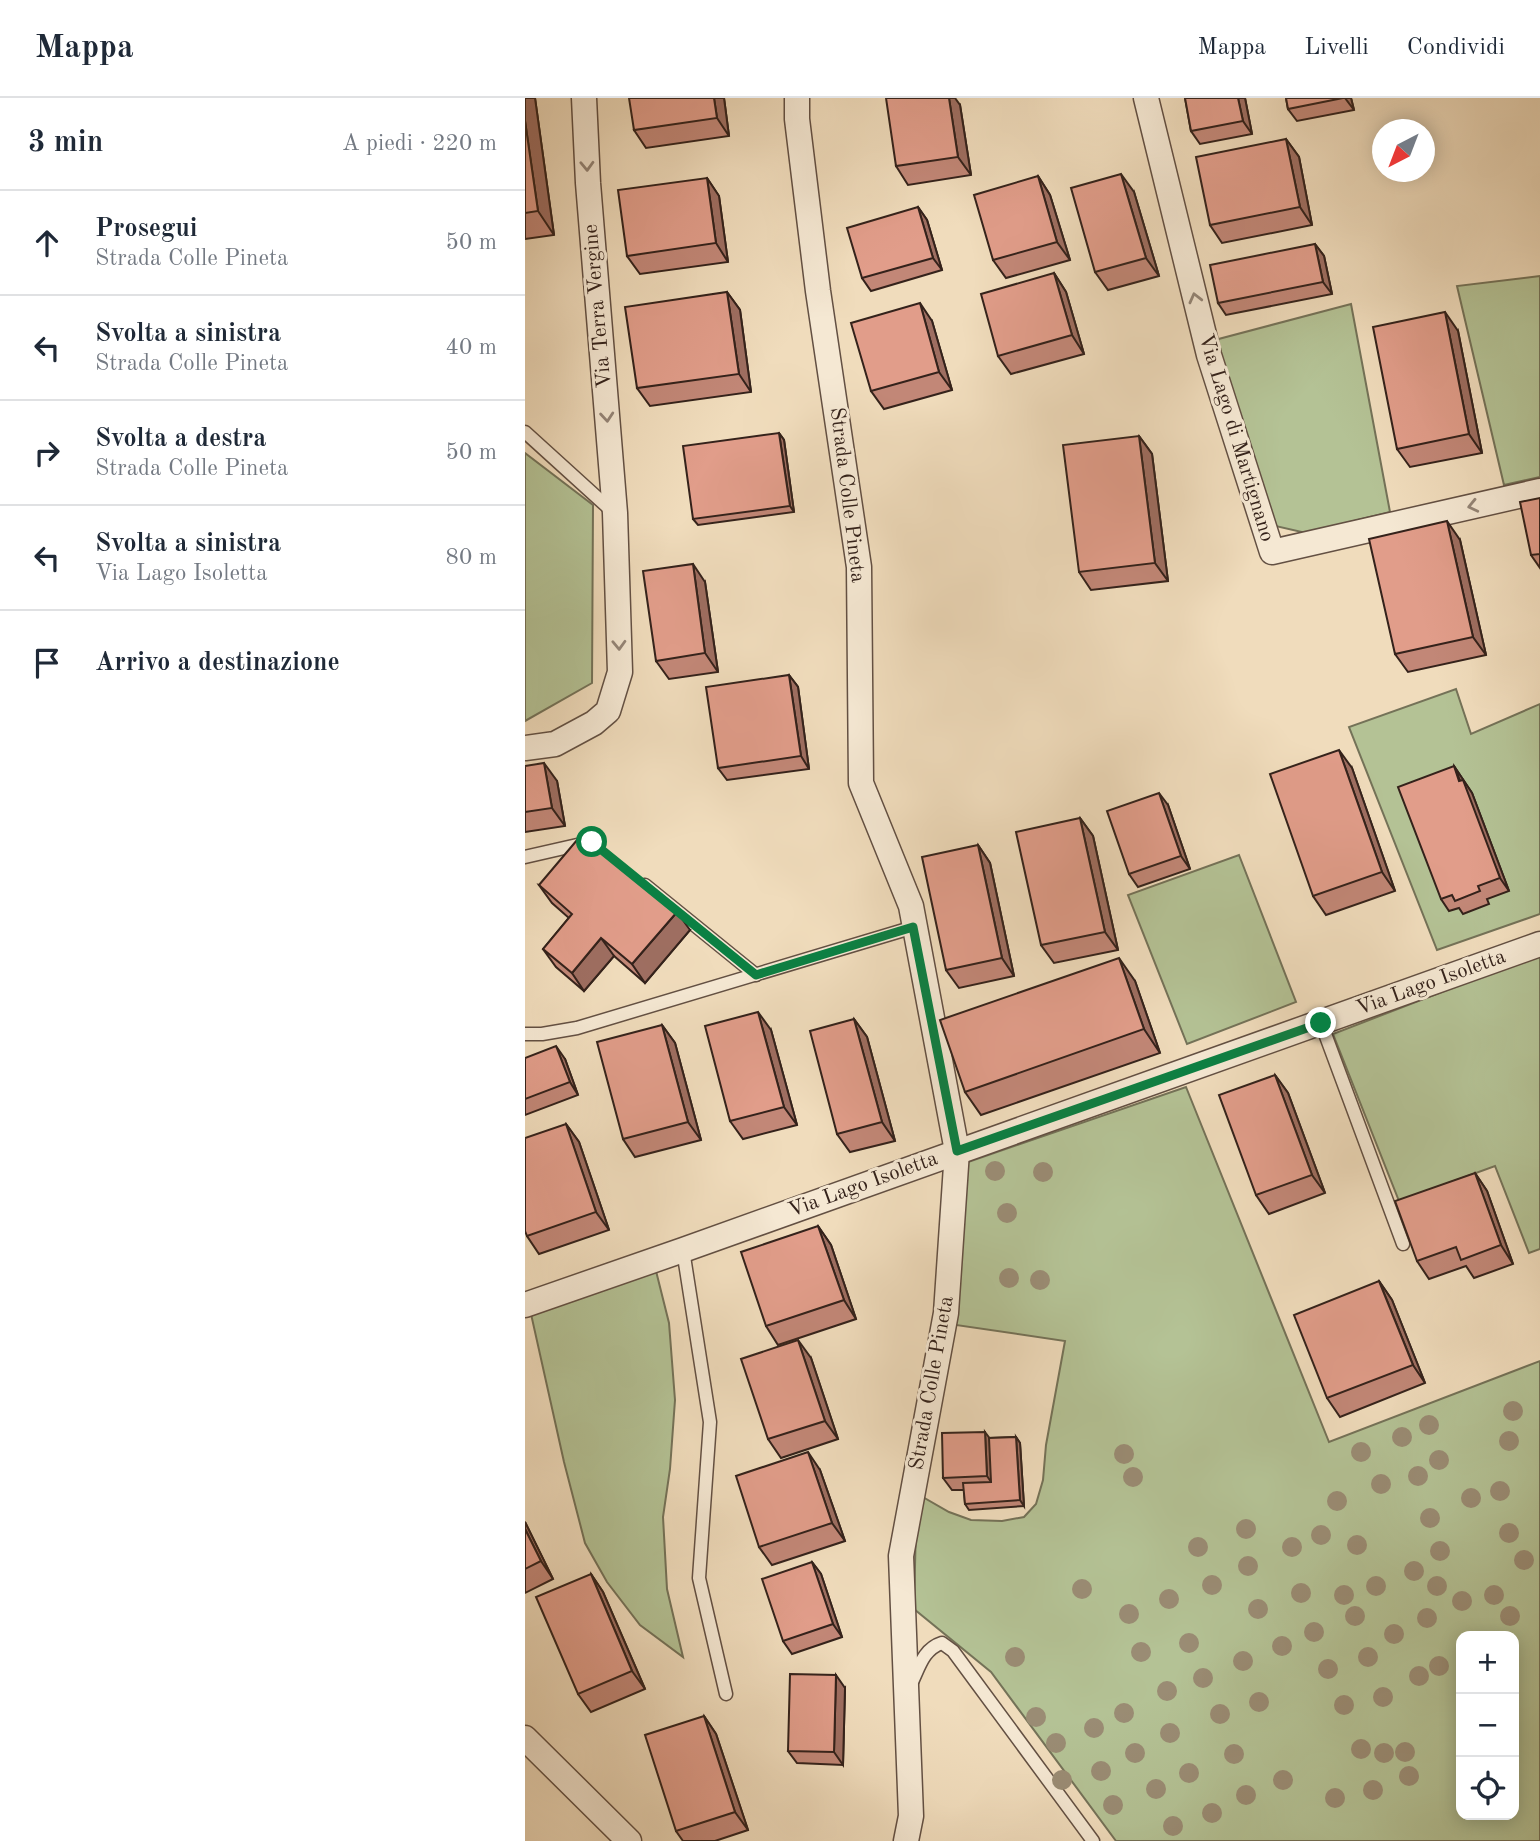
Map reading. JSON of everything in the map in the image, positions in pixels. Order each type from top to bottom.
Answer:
[{"type":"street","name":"Via Terra Vergine","points":[[525,748],[555,744],[594,723],[608,711],[619,672],[615,513],[588,183],[584,98]]},
{"type":"street","name":"Strada Colle Pineta","points":[[797,98],[797,119],[818,291],[859,567],[861,783],[911,906],[957,1151],[946,1313],[901,1556],[911,1816],[906,1841]]},
{"type":"street","name":"Via Lago di Martignano","points":[[1146,98],[1209,355],[1272,552],[1540,491]]},
{"type":"street","name":"Via Lago Isoletta","points":[[525,1305],[1540,944]]},
{"type":"street","points":[[525,1738],[620,1838]]},
{"type":"lane","points":[[525,432],[615,513]]},
{"type":"lane","points":[[525,857],[592,842],[602,850]]},
{"type":"lane","points":[[633,875],[756,975]]},
{"type":"lane","points":[[525,1034],[577,1028],[913,927]]},
{"type":"lane","points":[[1321,1023],[1403,1244]]},
{"type":"lane","points":[[683,1250],[710,1422],[699,1578],[726,1694]]},
{"type":"lane","points":[[907,1694],[924,1656],[933,1646],[942,1643],[953,1651],[1093,1841]]},
{"type":"green space","points":[[1540,276],[1540,477],[1504,485],[1457,286]]},
{"type":"green space","points":[[1351,304],[1390,512],[1306,533],[1271,525],[1211,341]]},
{"type":"green space","points":[[525,453],[593,505],[592,683],[525,721]]},
{"type":"green space","points":[[1456,689],[1471,734],[1540,704],[1540,914],[1437,950],[1349,727]]},
{"type":"green space","points":[[1239,855],[1296,1002],[1187,1044],[1128,895]]},
{"type":"green space","points":[[1540,954],[1540,1249],[1529,1253],[1495,1166],[1399,1201],[1333,1034]]},
{"type":"green space","points":[[1186,1087],[1329,1442],[1540,1361],[1540,1841],[1116,1841],[991,1672],[914,1609],[916,1524],[921,1496],[949,1512],[971,1520],[1002,1521],[1024,1517],[1036,1504],[1043,1480],[1046,1445],[1065,1341],[949,1324],[968,1162]]},
{"type":"green space","points":[[656,1271],[669,1323],[675,1400],[663,1517],[667,1589],[683,1657],[640,1625],[607,1582],[585,1543],[531,1314]]},
{"type":"building","points":[[629,98],[714,98],[717,118],[634,130]]},
{"type":"building","points":[[886,98],[949,98],[958,157],[896,166]]},
{"type":"building","points":[[1185,98],[1238,98],[1243,121],[1191,131]]},
{"type":"building","points":[[1286,98],[1343,98],[1288,109]]},
{"type":"building","points":[[525,121],[538,211],[525,213]]},
{"type":"building","points":[[1286,139],[1300,207],[1210,225],[1196,157]]},
{"type":"building","points":[[1121,174],[1146,258],[1095,272],[1071,188]]},
{"type":"building","points":[[1038,176],[1057,242],[993,260],[974,195]]},
{"type":"building","points":[[707,178],[716,243],[627,256],[618,190]]},
{"type":"building","points":[[918,207],[933,258],[862,278],[847,228]]},
{"type":"building","points":[[1315,244],[1323,282],[1218,303],[1210,265]]},
{"type":"building","points":[[1054,273],[1072,335],[998,356],[981,294]]},
{"type":"building","points":[[727,292],[739,374],[637,388],[625,307]]},
{"type":"building","points":[[920,303],[939,372],[871,391],[851,323]]},
{"type":"building","points":[[1445,312],[1469,434],[1397,449],[1373,327]]},
{"type":"building","points":[[779,433],[790,506],[693,519],[683,446]]},
{"type":"building","points":[[1139,436],[1155,563],[1079,572],[1063,445]]},
{"type":"building","points":[[1540,498],[1540,554],[1531,555],[1520,502]]},
{"type":"building","points":[[1447,521],[1473,637],[1395,654],[1369,539]]},
{"type":"building","points":[[693,564],[705,653],[656,661],[643,571]]},
{"type":"building","points":[[789,675],[801,756],[718,768],[706,687]]},
{"type":"building","points":[[1339,750],[1382,872],[1313,896],[1270,774]]},
{"type":"building","points":[[544,763],[552,808],[525,812],[525,766]]},
{"type":"building","points":[[1454,766],[1459,781],[1463,780],[1500,878],[1478,886],[1480,891],[1455,901],[1452,895],[1441,899],[1398,787]]},
{"type":"building","points":[[1159,793],[1181,856],[1129,874],[1107,811]]},
{"type":"building","points":[[1080,818],[1105,932],[1041,945],[1016,832]]},
{"type":"building","points":[[583,833],[677,912],[632,964],[601,938],[572,973],[543,949],[572,914],[539,885]]},
{"type":"building","points":[[978,845],[1002,958],[946,970],[922,857]]},
{"type":"building","points":[[1119,958],[1144,1029],[965,1092],[940,1020]]},
{"type":"building","points":[[758,1012],[784,1107],[730,1121],[705,1026]]},
{"type":"building","points":[[854,1019],[882,1122],[837,1134],[810,1031]]},
{"type":"building","points":[[662,1025],[688,1122],[623,1139],[597,1042]]},
{"type":"building","points":[[556,1046],[570,1082],[525,1099],[525,1058]]},
{"type":"building","points":[[1275,1075],[1312,1175],[1256,1195],[1219,1095]]},
{"type":"building","points":[[566,1124],[596,1212],[527,1236],[525,1138]]},
{"type":"building","points":[[1475,1173],[1501,1245],[1461,1260],[1456,1247],[1417,1261],[1395,1201]]},
{"type":"building","points":[[818,1226],[844,1300],[766,1326],[741,1252]]},
{"type":"building","points":[[1379,1281],[1413,1365],[1327,1398],[1294,1315]]},
{"type":"building","points":[[798,1340],[825,1421],[768,1439],[741,1359]]},
{"type":"building","points":[[985,1432],[987,1476],[943,1478],[942,1433]]},
{"type":"building","points":[[1016,1437],[1020,1500],[965,1504],[963,1483],[991,1482],[989,1438]]},
{"type":"building","points":[[808,1452],[832,1523],[759,1547],[736,1476]]},
{"type":"building","points":[[525,1529],[541,1561],[525,1569]]},
{"type":"building","points":[[812,1562],[833,1624],[783,1641],[762,1579]]},
{"type":"building","points":[[591,1574],[632,1671],[578,1694],[536,1597]]},
{"type":"building","points":[[790,1674],[836,1675],[834,1752],[788,1751]]},
{"type":"building","points":[[704,1716],[735,1812],[676,1831],[645,1735]]},
{"type":"route","points":[[592,842],[756,975],[913,927],[957,1151],[1321,1023]]}]
